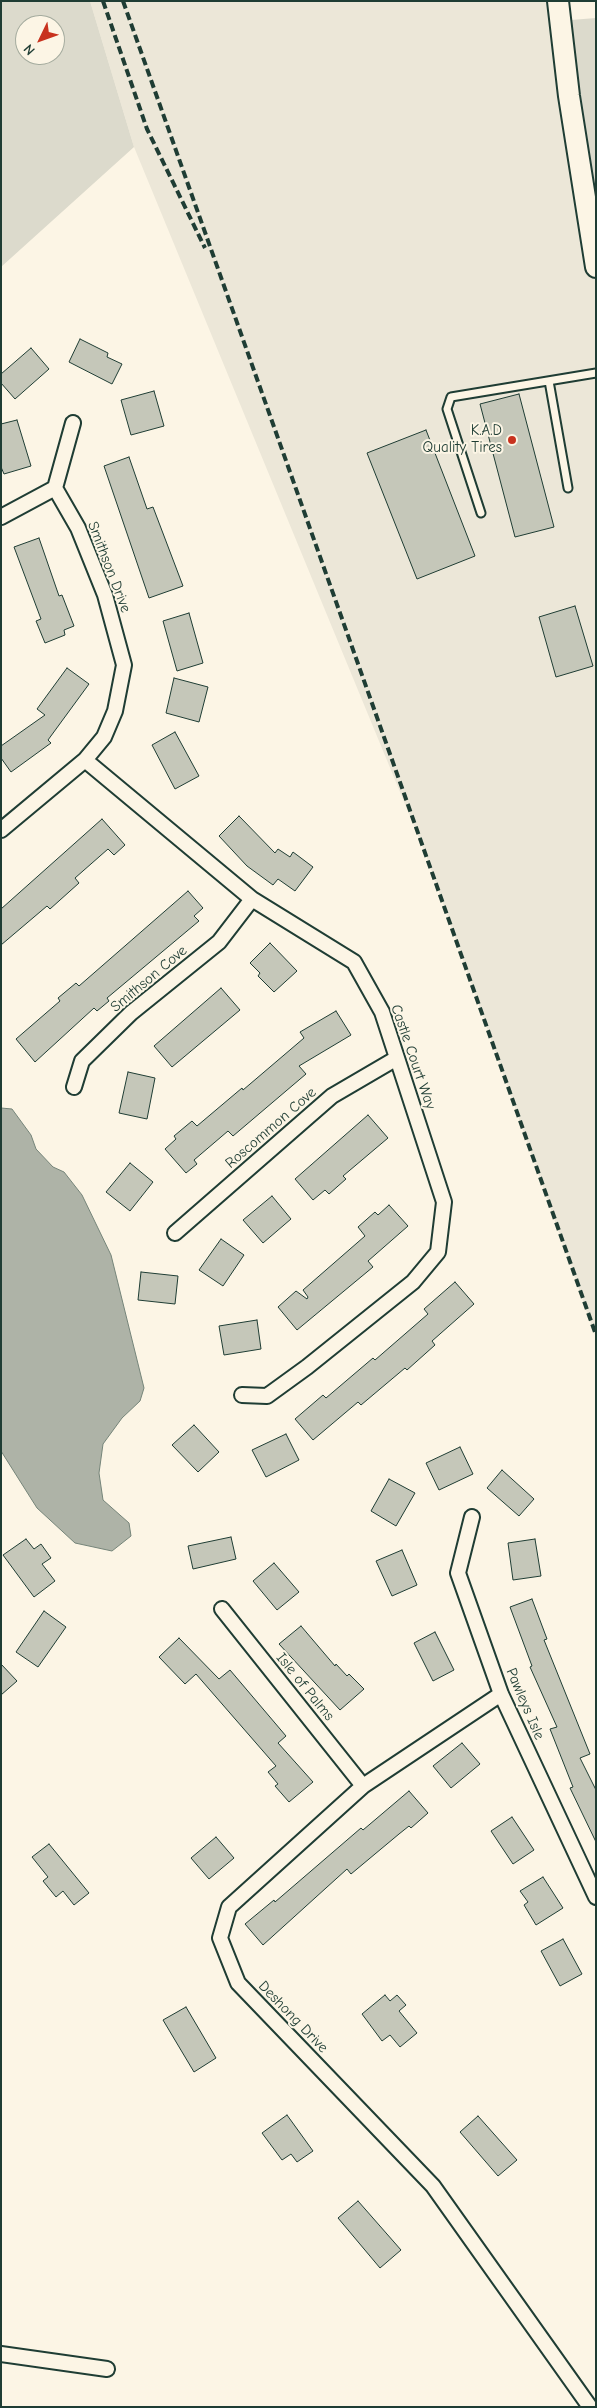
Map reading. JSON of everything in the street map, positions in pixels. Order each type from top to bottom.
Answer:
[{"type":"main road","points":[[558,1],[569,96],[596,267]]},
{"type":"street","points":[[1,517],[55,488],[73,423]]},
{"type":"street","name":"Smithson Drive","points":[[1,830],[85,760],[104,737],[115,711],[124,665],[105,595],[78,528],[55,488]]},
{"type":"street","name":"Castle Court Way","points":[[85,760],[252,899],[354,962],[382,1012],[444,1202],[438,1252],[413,1282],[308,1368],[267,1396],[242,1395]]},
{"type":"street","name":"Smithson Cove","points":[[74,1087],[82,1061],[131,1013],[219,942],[252,899]]},
{"type":"street","name":"Roscommon Cove","points":[[175,1234],[332,1096],[397,1058]]},
{"type":"street","name":"Pawleys Isle","points":[[472,1517],[458,1573],[501,1694],[596,1897]]},
{"type":"street","name":"Isle of Palms","points":[[222,1609],[363,1786]]},
{"type":"street","name":"Deshong Drive","points":[[501,1694],[363,1786],[229,1907],[220,1938],[238,1983],[433,2186],[590,2407]]},
{"type":"street","points":[[1,2354],[107,2369]]},
{"type":"lane","points":[[481,513],[446,409],[451,397],[596,373]]},
{"type":"lane","points":[[549,381],[568,488]]},
{"type":"shaded area","points":[[1,1],[90,1],[134,147],[1,267]]},
{"type":"shaded area","points":[[90,1],[557,1],[596,250],[596,1338],[426,855],[134,147]]},
{"type":"shaded area","points":[[596,18],[596,250],[558,21]]},
{"type":"shaded area","points":[[1,1108],[12,1109],[31,1135],[36,1149],[53,1167],[64,1172],[82,1195],[111,1255],[144,1388],[140,1401],[122,1418],[103,1444],[99,1473],[103,1500],[129,1523],[131,1536],[112,1551],[75,1543],[37,1508],[1,1451]]},
{"type":"building","points":[[80,339],[108,353],[107,357],[122,364],[112,384],[69,362]]},
{"type":"building","points":[[31,348],[49,369],[15,399],[1,383],[1,374]]},
{"type":"building","points":[[154,391],[164,426],[131,435],[121,400]]},
{"type":"building","points":[[519,394],[554,527],[515,537],[480,404]]},
{"type":"building","points":[[17,420],[31,466],[4,474],[1,467],[1,424]]},
{"type":"building","points":[[426,430],[475,556],[417,579],[367,453]]},
{"type":"building","points":[[129,457],[147,509],[153,507],[183,586],[149,598],[104,466]]},
{"type":"building","points":[[39,538],[59,596],[62,595],[74,626],[64,630],[65,635],[45,643],[36,621],[41,619],[14,547]]},
{"type":"building","points":[[575,606],[593,666],[556,677],[539,617]]},
{"type":"building","points":[[189,613],[203,663],[177,671],[163,621]]},
{"type":"building","points":[[67,668],[89,684],[48,740],[51,743],[11,772],[1,758],[1,746],[45,715],[37,709]]},
{"type":"building","points":[[174,678],[208,687],[199,722],[166,713]]},
{"type":"building","points":[[175,732],[199,776],[175,789],[152,745]]},
{"type":"building","points":[[239,816],[275,853],[278,849],[290,857],[293,852],[313,867],[295,891],[278,879],[273,885],[247,866],[219,836]]},
{"type":"building","points":[[102,819],[125,845],[114,855],[108,849],[75,878],[79,883],[50,909],[47,906],[1,945],[1,909]]},
{"type":"building","points":[[188,891],[203,908],[194,916],[199,921],[107,998],[109,1001],[97,1011],[94,1008],[35,1062],[16,1039],[60,1001],[58,998],[76,983],[79,986]]},
{"type":"building","points":[[270,943],[297,971],[274,992],[258,976],[260,973],[250,963]]},
{"type":"building","points":[[221,988],[240,1010],[172,1067],[154,1046]]},
{"type":"building","points":[[336,1011],[351,1035],[299,1066],[306,1074],[233,1136],[228,1131],[194,1160],[197,1164],[186,1173],[165,1149],[176,1139],[174,1136],[192,1121],[197,1126],[304,1038],[300,1032]]},
{"type":"building","points":[[128,1072],[155,1078],[147,1119],[119,1113]]},
{"type":"building","points":[[368,1115],[388,1138],[343,1176],[346,1179],[329,1194],[325,1190],[313,1200],[295,1179]]},
{"type":"building","points":[[130,1163],[153,1182],[130,1211],[106,1192]]},
{"type":"building","points":[[272,1196],[291,1219],[263,1243],[243,1220]]},
{"type":"building","points":[[389,1205],[408,1226],[368,1261],[373,1267],[297,1330],[278,1307],[296,1291],[307,1299],[308,1297],[303,1290],[365,1236],[358,1227],[375,1212],[378,1215]]},
{"type":"building","points":[[221,1239],[244,1255],[223,1286],[199,1270]]},
{"type":"building","points":[[141,1272],[178,1276],[175,1304],[138,1300]]},
{"type":"building","points":[[455,1282],[474,1304],[432,1341],[435,1345],[407,1370],[405,1368],[361,1405],[358,1402],[313,1440],[295,1419],[323,1395],[326,1398],[373,1358],[375,1360],[428,1314],[424,1309]]},
{"type":"building","points":[[257,1320],[261,1349],[224,1355],[219,1326]]},
{"type":"building","points":[[194,1425],[219,1452],[198,1472],[172,1445]]},
{"type":"building","points":[[286,1434],[299,1460],[266,1477],[252,1450]]},
{"type":"building","points":[[460,1447],[473,1474],[439,1490],[426,1463]]},
{"type":"building","points":[[502,1470],[534,1499],[519,1516],[487,1488]]},
{"type":"building","points":[[389,1479],[415,1493],[396,1526],[371,1511]]},
{"type":"building","points":[[231,1537],[236,1559],[193,1569],[188,1546]]},
{"type":"building","points":[[26,1539],[34,1549],[41,1544],[51,1558],[42,1564],[55,1581],[34,1597],[3,1555]]},
{"type":"building","points":[[535,1539],[541,1576],[513,1580],[508,1543]]},
{"type":"building","points":[[402,1550],[417,1585],[392,1596],[376,1561]]},
{"type":"building","points":[[274,1563],[299,1592],[277,1610],[253,1581]]},
{"type":"building","points":[[532,1599],[547,1639],[544,1640],[590,1754],[580,1758],[596,1790],[596,1842],[570,1788],[573,1787],[550,1729],[557,1727],[530,1667],[532,1666],[510,1607]]},
{"type":"building","points":[[44,1611],[66,1627],[38,1667],[16,1652]]},
{"type":"building","points":[[301,1626],[335,1666],[336,1664],[347,1676],[349,1674],[364,1689],[340,1710],[279,1644]]},
{"type":"building","points":[[435,1632],[454,1670],[433,1681],[414,1643]]},
{"type":"building","points":[[179,1638],[219,1679],[230,1670],[286,1736],[278,1743],[313,1782],[289,1802],[275,1786],[278,1784],[268,1772],[276,1766],[196,1674],[185,1684],[159,1657]]},
{"type":"building","points":[[1,1664],[17,1681],[1,1695]]},
{"type":"building","points":[[462,1743],[480,1764],[451,1788],[433,1766]]},
{"type":"building","points":[[409,1791],[428,1813],[411,1828],[409,1826],[351,1874],[347,1869],[263,1945],[245,1924],[274,1900],[275,1902],[361,1828],[363,1830]]},
{"type":"building","points":[[512,1817],[534,1850],[513,1864],[491,1831]]},
{"type":"building","points":[[216,1837],[234,1858],[209,1879],[191,1858]]},
{"type":"building","points":[[49,1844],[89,1893],[74,1905],[63,1891],[56,1897],[43,1881],[48,1877],[32,1857]]},
{"type":"building","points":[[543,1877],[563,1908],[536,1925],[524,1905],[528,1902],[520,1891]]},
{"type":"building","points":[[563,1939],[582,1974],[560,1986],[541,1951]]},
{"type":"building","points":[[385,1995],[390,2001],[397,1995],[406,2005],[399,2011],[417,2033],[400,2047],[390,2035],[382,2041],[362,2014]]},
{"type":"building","points":[[186,2007],[216,2058],[194,2072],[163,2020]]},
{"type":"building","points":[[287,2115],[313,2151],[297,2162],[291,2154],[282,2160],[262,2133]]},
{"type":"building","points":[[478,2116],[517,2160],[498,2176],[460,2132]]},
{"type":"building","points":[[358,2201],[401,2250],[380,2268],[338,2218]]},
{"type":"railway","points":[[103,1],[147,129],[205,248]]},
{"type":"railway","points":[[123,1],[596,1335]]},
{"type":"place","name":"K.A.D Quality Tires","points":[[512,440]]}]
